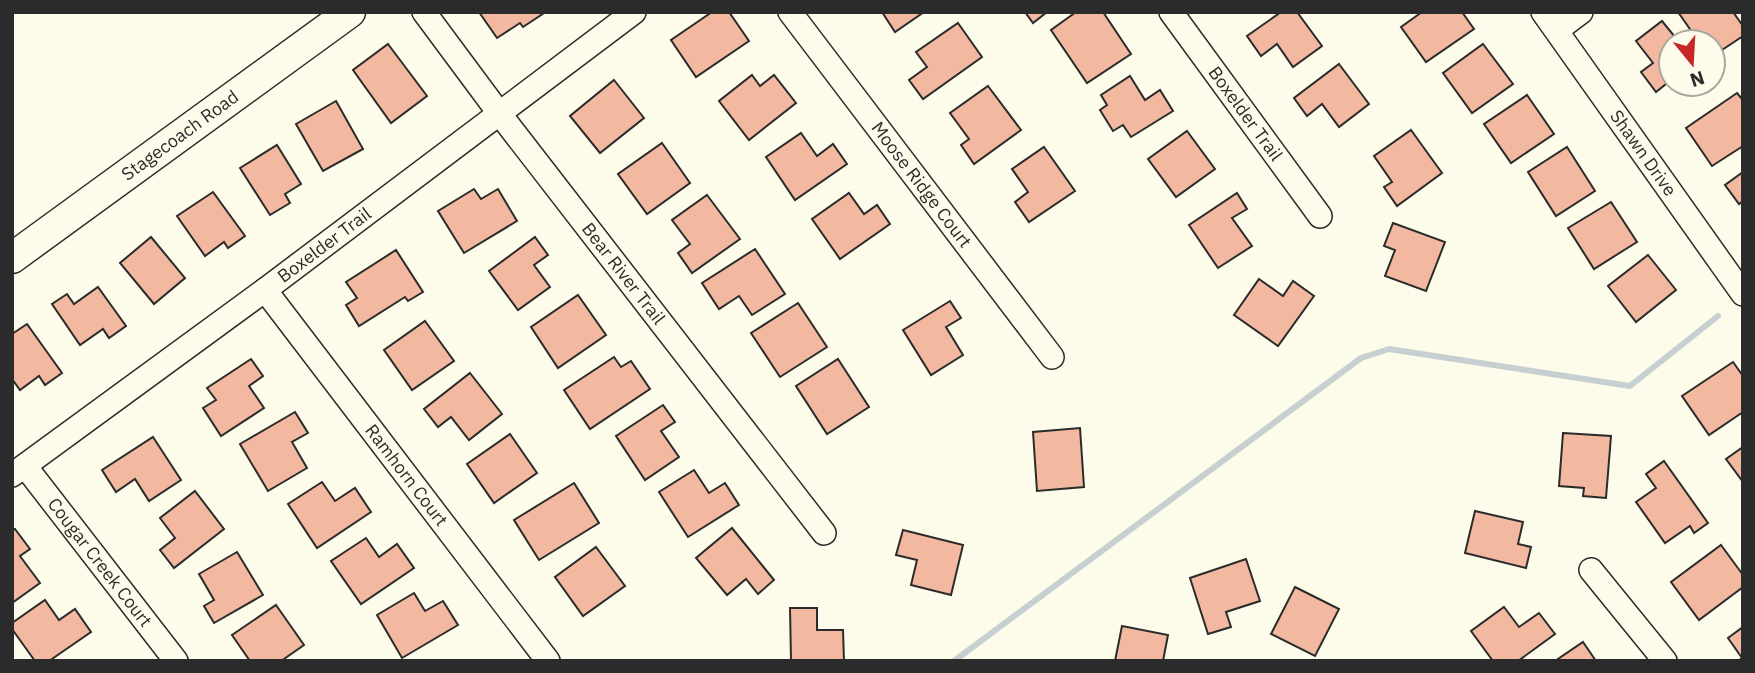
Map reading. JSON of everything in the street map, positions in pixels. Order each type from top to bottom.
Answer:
[{"type":"main road","name":"Stagecoach Road","points":[[12,258],[350,12]]},
{"type":"street","name":"Bear River Trail","points":[[425,12],[499,113],[824,533]]},
{"type":"street","name":"Boxelder Trail","points":[[19,470],[265,290],[634,12]]},
{"type":"street","name":"Moose Ridge Court","points":[[790,12],[1052,357]]},
{"type":"street","name":"Boxelder Trail","points":[[1171,12],[1320,216]]},
{"type":"street","points":[[1550,21],[1581,12]]},
{"type":"street","name":"Shawn Drive","points":[[1550,21],[1743,294]]},
{"type":"street","name":"Ramhorn Court","points":[[265,290],[548,661]]},
{"type":"street","name":"Cougar Creek Court","points":[[19,470],[176,661]]},
{"type":"street","points":[[1591,570],[1665,661]]},
{"type":"building","points":[[479,12],[544,13],[523,27],[520,23],[497,38]]},
{"type":"building","points":[[712,12],[729,12],[749,41],[696,77],[671,40]]},
{"type":"building","points":[[882,12],[924,12],[895,32]]},
{"type":"building","points":[[1025,12],[1047,12],[1033,23]]},
{"type":"building","points":[[1076,12],[1103,12],[1131,54],[1087,83],[1051,30]]},
{"type":"building","points":[[1281,12],[1297,12],[1322,46],[1293,67],[1277,44],[1261,56],[1247,36]]},
{"type":"building","points":[[1422,12],[1462,12],[1474,29],[1426,62],[1401,27]]},
{"type":"building","points":[[1678,12],[1733,12],[1743,26],[1743,36],[1727,47],[1727,28],[1689,28]]},
{"type":"building","points":[[1662,21],[1668,28],[1657,28],[1656,92],[1641,72],[1653,63],[1636,41]]},
{"type":"building","points":[[958,23],[982,57],[923,99],[909,80],[927,67],[916,52]]},
{"type":"building","points":[[388,44],[427,96],[391,123],[353,70]]},
{"type":"building","points":[[1483,44],[1513,84],[1472,113],[1443,73]]},
{"type":"building","points":[[1339,64],[1369,104],[1339,127],[1322,104],[1307,116],[1294,98]]},
{"type":"building","points":[[752,75],[760,86],[774,75],[796,103],[749,140],[719,101]]},
{"type":"building","points":[[1130,76],[1145,100],[1160,90],[1173,111],[1131,137],[1123,125],[1113,131],[1100,110],[1107,105],[1101,95]]},
{"type":"building","points":[[614,80],[644,118],[600,153],[570,116]]},
{"type":"building","points":[[988,86],[1021,130],[974,164],[961,145],[969,139],[950,113]]},
{"type":"building","points":[[1737,93],[1743,100],[1743,146],[1712,166],[1686,128]]},
{"type":"building","points":[[1527,95],[1554,134],[1511,163],[1484,124]]},
{"type":"building","points":[[336,101],[363,149],[323,171],[296,124]]},
{"type":"building","points":[[1411,130],[1442,173],[1397,206],[1384,187],[1392,182],[1374,156]]},
{"type":"building","points":[[1187,131],[1215,169],[1176,197],[1148,159]]},
{"type":"building","points":[[801,133],[817,156],[833,144],[847,164],[795,200],[766,157]]},
{"type":"building","points":[[662,143],[690,183],[647,214],[618,174]]},
{"type":"building","points":[[277,145],[301,184],[285,194],[290,203],[270,215],[240,168]]},
{"type":"building","points":[[1044,147],[1075,191],[1029,222],[1015,202],[1028,192],[1012,169]]},
{"type":"building","points":[[1567,147],[1595,191],[1556,216],[1528,172]]},
{"type":"building","points":[[1743,172],[1743,201],[1739,204],[1725,185]]},
{"type":"building","points":[[474,189],[481,199],[498,189],[517,221],[464,253],[438,211]]},
{"type":"building","points":[[213,192],[245,236],[228,248],[224,242],[205,256],[177,216]]},
{"type":"building","points":[[849,193],[864,214],[877,205],[890,224],[840,259],[812,219]]},
{"type":"building","points":[[1237,193],[1247,209],[1232,218],[1252,246],[1218,268],[1189,225]]},
{"type":"building","points":[[707,195],[740,239],[692,273],[678,253],[690,244],[672,220]]},
{"type":"building","points":[[1611,202],[1637,242],[1594,269],[1568,228]]},
{"type":"building","points":[[1393,223],[1445,242],[1426,291],[1385,276],[1395,250],[1384,246]]},
{"type":"building","points":[[151,237],[185,278],[154,304],[120,263]]},
{"type":"building","points":[[535,237],[548,255],[534,265],[550,287],[518,310],[489,271]]},
{"type":"building","points":[[755,249],[785,294],[752,315],[739,296],[719,309],[702,283]]},
{"type":"building","points":[[396,250],[423,292],[408,301],[405,297],[359,326],[346,305],[357,298],[346,282]]},
{"type":"building","points":[[1648,255],[1676,290],[1636,322],[1608,286]]},
{"type":"building","points":[[1259,279],[1283,296],[1293,281],[1314,296],[1278,346],[1234,315]]},
{"type":"building","points":[[98,287],[126,326],[109,338],[103,329],[80,345],[52,304],[67,294],[74,304]]},
{"type":"building","points":[[578,295],[606,335],[558,368],[531,327]]},
{"type":"building","points":[[950,301],[961,318],[946,327],[963,355],[931,375],[903,330]]},
{"type":"building","points":[[798,303],[827,347],[780,377],[751,333]]},
{"type":"building","points":[[425,321],[454,361],[412,390],[384,350]]},
{"type":"building","points":[[27,324],[62,373],[45,385],[39,376],[20,390],[12,379],[12,334]]},
{"type":"building","points":[[614,357],[621,367],[631,361],[650,389],[590,429],[564,390]]},
{"type":"building","points":[[251,359],[263,376],[249,386],[264,408],[221,436],[203,408],[216,400],[207,388]]},
{"type":"building","points":[[838,359],[869,407],[827,434],[796,386]]},
{"type":"building","points":[[1733,362],[1743,376],[1743,412],[1709,435],[1682,396]]},
{"type":"building","points":[[470,373],[502,414],[469,440],[451,417],[438,427],[424,409]]},
{"type":"building","points":[[663,405],[675,422],[661,431],[679,457],[645,480],[616,436]]},
{"type":"building","points":[[295,412],[308,433],[292,442],[307,468],[268,491],[240,444]]},
{"type":"building","points":[[1080,428],[1084,487],[1037,491],[1033,432]]},
{"type":"building","points":[[1563,433],[1611,436],[1606,498],[1583,496],[1584,488],[1559,486]]},
{"type":"building","points":[[510,434],[537,473],[494,503],[467,464]]},
{"type":"building","points":[[153,437],[181,480],[149,501],[135,479],[116,492],[102,470]]},
{"type":"building","points":[[1743,447],[1743,482],[1726,459]]},
{"type":"building","points":[[1664,461],[1708,523],[1694,533],[1690,526],[1665,543],[1636,502],[1656,488],[1646,474]]},
{"type":"building","points":[[694,470],[709,493],[725,483],[739,505],[688,537],[659,492]]},
{"type":"building","points":[[322,482],[335,501],[355,488],[371,512],[317,548],[288,504]]},
{"type":"building","points":[[574,483],[599,523],[539,560],[514,520]]},
{"type":"building","points":[[195,491],[224,529],[174,568],[160,550],[175,538],[160,518]]},
{"type":"building","points":[[1475,511],[1523,522],[1518,544],[1531,547],[1526,568],[1465,553]]},
{"type":"building","points":[[732,528],[774,580],[758,594],[746,579],[727,595],[696,558]]},
{"type":"building","points":[[15,529],[30,549],[20,556],[40,583],[12,603],[12,530]]},
{"type":"building","points":[[903,530],[963,545],[951,595],[911,585],[917,560],[896,555]]},
{"type":"building","points":[[366,538],[379,557],[397,544],[414,568],[361,604],[331,561]]},
{"type":"building","points":[[1721,545],[1743,575],[1743,587],[1699,620],[1671,582]]},
{"type":"building","points":[[596,547],[625,586],[583,616],[555,577]]},
{"type":"building","points":[[237,552],[263,595],[214,623],[204,606],[214,600],[199,574]]},
{"type":"building","points":[[1246,559],[1260,601],[1226,612],[1231,627],[1208,634],[1190,578]]},
{"type":"building","points":[[1295,587],[1339,609],[1315,656],[1271,634]]},
{"type":"building","points":[[414,593],[425,611],[443,601],[458,625],[402,658],[377,615]]},
{"type":"building","points":[[45,600],[59,620],[75,609],[91,632],[49,661],[35,661],[12,629],[12,623]]},
{"type":"building","points":[[276,605],[304,645],[281,661],[250,661],[232,635]]},
{"type":"building","points":[[1504,607],[1519,627],[1539,613],[1555,634],[1518,661],[1493,661],[1471,631]]},
{"type":"building","points":[[790,608],[817,608],[817,630],[843,630],[844,661],[791,661]]},
{"type":"building","points":[[1122,626],[1168,635],[1163,661],[1115,661]]},
{"type":"building","points":[[1743,627],[1743,661],[1738,661],[1742,658],[1728,638]]},
{"type":"building","points":[[1583,642],[1596,661],[1555,661]]},
{"type":"waterway","points":[[954,661],[1361,358],[1389,349],[1630,386],[1718,316]]}]
